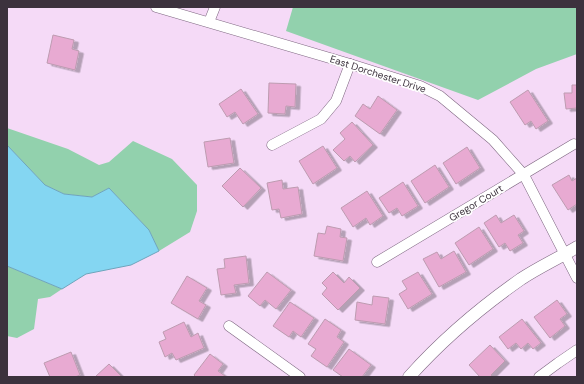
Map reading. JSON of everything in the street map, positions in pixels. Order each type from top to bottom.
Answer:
[{"type":"street","name":"East Dorchester Drive","points":[[156,7],[350,64],[420,86],[440,96],[493,140],[524,175],[577,278]]},
{"type":"street","points":[[209,22],[215,7]]},
{"type":"street","points":[[272,146],[321,119],[336,101],[350,64]]},
{"type":"street","name":"Gregor Court","points":[[377,262],[574,144]]},
{"type":"street","points":[[409,377],[448,337],[482,308],[523,278],[577,247]]},
{"type":"street","points":[[229,326],[300,377]]},
{"type":"street","points":[[539,377],[558,362],[577,350]]},
{"type":"green space","points":[[293,7],[577,7],[577,54],[536,69],[478,100],[286,31]]},
{"type":"green space","points":[[7,128],[68,149],[99,165],[109,162],[133,141],[172,159],[197,185],[197,211],[190,232],[159,251],[149,230],[109,188],[92,197],[64,194],[45,185],[7,145]]},
{"type":"green space","points":[[7,266],[62,289],[50,297],[38,299],[34,329],[17,338],[7,336]]},
{"type":"water","points":[[7,145],[45,185],[64,194],[92,197],[109,188],[149,230],[159,251],[131,265],[86,274],[62,289],[7,266]]},
{"type":"building","points":[[53,35],[74,40],[72,49],[79,51],[75,70],[47,63]]},
{"type":"building","points":[[269,83],[296,84],[295,107],[286,106],[285,114],[268,113]]},
{"type":"building","points":[[572,85],[577,85],[577,108],[566,109],[564,93],[572,93]]},
{"type":"building","points":[[241,89],[258,114],[243,124],[235,112],[227,117],[219,104]]},
{"type":"building","points":[[528,90],[548,121],[536,129],[531,121],[525,125],[510,102]]},
{"type":"building","points":[[378,96],[397,110],[380,134],[355,116],[363,104],[370,109]]},
{"type":"building","points":[[352,122],[373,145],[355,162],[350,156],[344,161],[333,150],[345,139],[340,133]]},
{"type":"building","points":[[230,138],[234,163],[208,167],[204,142]]},
{"type":"building","points":[[323,146],[337,168],[313,184],[299,161]]},
{"type":"building","points":[[467,147],[480,168],[456,184],[443,163]]},
{"type":"building","points":[[435,165],[449,187],[425,203],[411,181]]},
{"type":"building","points":[[240,168],[261,188],[243,207],[222,186]]},
{"type":"building","points":[[569,175],[572,181],[577,178],[577,204],[568,210],[552,185]]},
{"type":"building","points":[[282,180],[283,189],[298,187],[302,214],[281,218],[279,209],[272,210],[267,183]]},
{"type":"building","points":[[403,182],[418,206],[402,216],[397,208],[389,213],[379,198]]},
{"type":"building","points":[[367,191],[383,216],[370,225],[366,218],[353,227],[341,208]]},
{"type":"building","points":[[496,215],[501,223],[514,215],[524,231],[518,235],[523,243],[510,251],[505,243],[499,247],[484,223]]},
{"type":"building","points":[[327,226],[341,229],[340,237],[347,238],[343,261],[314,256],[318,233],[325,234]]},
{"type":"building","points":[[479,227],[493,249],[469,265],[455,243]]},
{"type":"building","points":[[454,251],[466,272],[439,287],[423,259],[437,252],[441,259]]},
{"type":"building","points":[[246,256],[249,283],[234,285],[236,293],[221,295],[217,269],[225,268],[224,259]]},
{"type":"building","points":[[267,272],[291,290],[276,309],[265,300],[260,306],[248,296]]},
{"type":"building","points":[[333,272],[344,283],[349,277],[360,288],[338,310],[322,294],[327,288],[322,283]]},
{"type":"building","points":[[418,272],[432,294],[408,309],[399,294],[407,289],[402,281]]},
{"type":"building","points":[[187,276],[207,288],[199,301],[206,305],[198,319],[171,303]]},
{"type":"building","points":[[373,296],[389,298],[385,324],[355,320],[357,302],[372,305]]},
{"type":"building","points":[[557,300],[567,314],[560,319],[565,326],[550,338],[534,317]]},
{"type":"building","points":[[290,302],[314,318],[301,337],[293,331],[289,337],[273,326]]},
{"type":"building","points":[[325,319],[341,330],[337,337],[344,342],[327,367],[311,356],[316,349],[308,344]]},
{"type":"building","points":[[522,319],[541,343],[533,349],[528,343],[521,349],[516,343],[508,349],[499,337]]},
{"type":"building","points":[[184,322],[191,337],[198,333],[204,348],[176,360],[172,353],[165,357],[159,342],[166,339],[163,332]]},
{"type":"building","points":[[490,345],[505,361],[491,375],[493,377],[480,377],[469,365]]},
{"type":"building","points":[[349,349],[371,365],[362,377],[343,377],[333,370]]},
{"type":"building","points":[[71,352],[80,375],[75,377],[50,377],[44,363]]},
{"type":"building","points":[[210,354],[223,364],[218,371],[225,376],[196,377],[194,375]]},
{"type":"building","points":[[109,364],[122,377],[95,377]]}]
